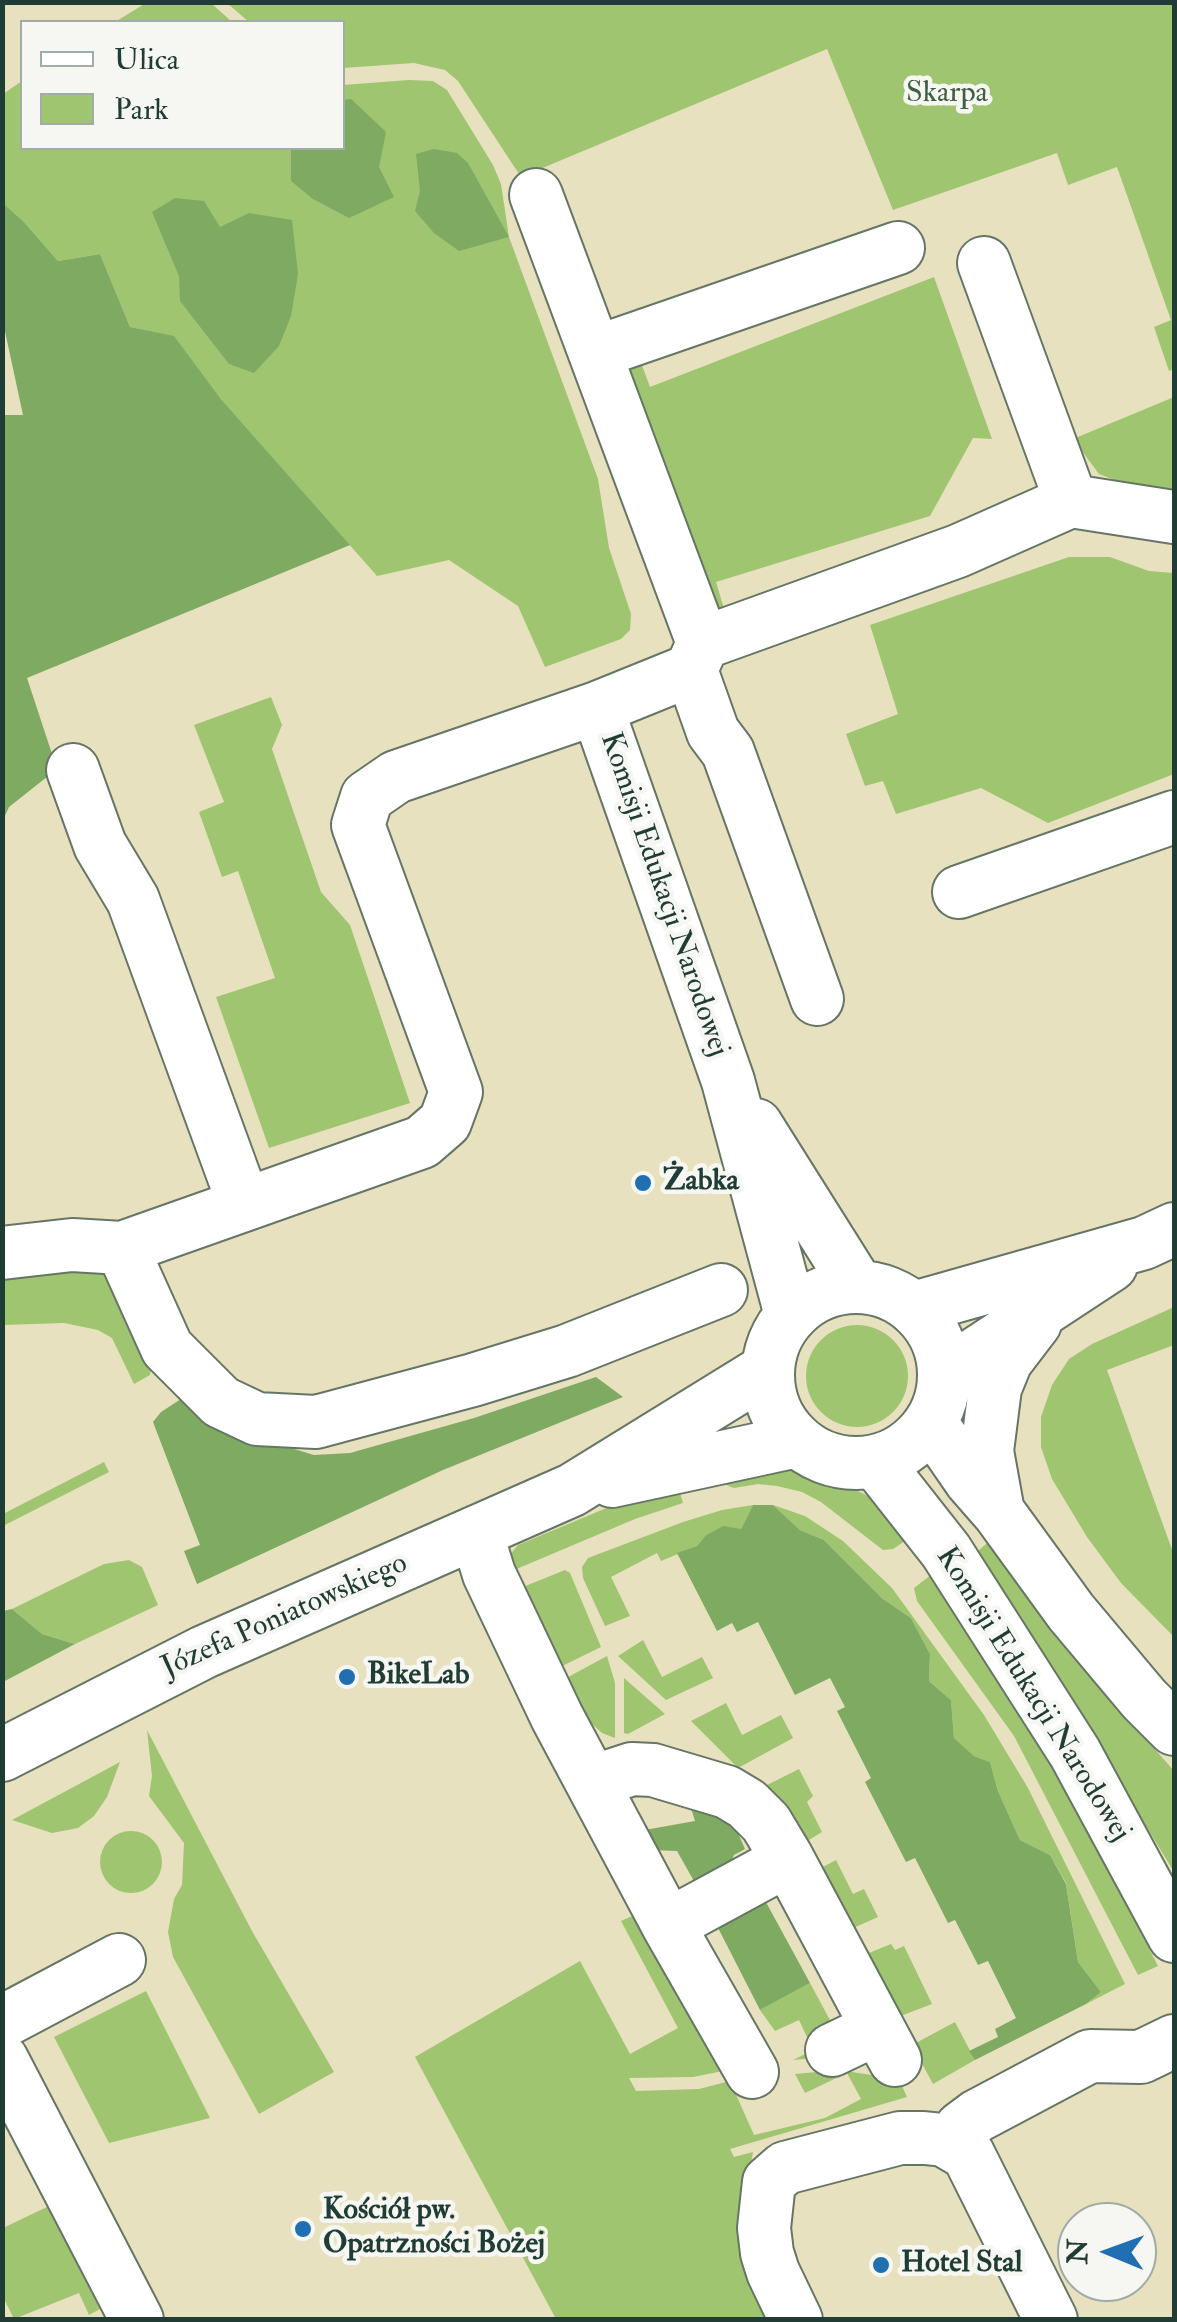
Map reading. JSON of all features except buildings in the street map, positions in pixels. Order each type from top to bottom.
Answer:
[{"type":"street","points":[[536,195],[597,352],[697,656],[713,732],[728,752],[817,1000]]},
{"type":"street","points":[[597,352],[898,248]]},
{"type":"street","points":[[984,264],[1072,502]]},
{"type":"street","points":[[2,1253],[72,1246],[122,1248],[422,1142],[445,1122],[456,1092],[358,825],[366,797],[396,777],[597,708],[697,656],[1072,502],[1174,518]]},
{"type":"street","name":"Komisji Edukacji Narodowej","points":[[597,708],[728,1082],[791,1315]]},
{"type":"street","points":[[73,770],[100,844],[134,900],[244,1204]]},
{"type":"street","points":[[959,892],[1174,817]]},
{"type":"street","name":"Komisji Edukacji Narodowej","points":[[728,1082],[858,1286]]},
{"type":"street","points":[[914,1308],[1159,1236]]},
{"type":"street","points":[[1159,1236],[1044,1311],[938,1398],[918,1440],[900,1453],[876,1462],[850,1464],[824,1458],[797,1442],[779,1419],[770,1394],[768,1369],[773,1346],[791,1315],[813,1298],[858,1286],[882,1290],[914,1308],[936,1338],[938,1398],[971,1481],[1071,1612],[1174,1730]]},
{"type":"street","points":[[122,1248],[167,1348],[221,1402],[257,1419],[316,1422],[473,1380],[567,1351],[721,1290]]},
{"type":"street","points":[[998,1513],[987,1451],[995,1388],[1006,1361],[1044,1311]]},
{"type":"street","name":"Józefa Poniatowskiego","points":[[2,1755],[204,1652],[572,1490],[768,1369]]},
{"type":"street","name":"Józefa Poniatowskiego","points":[[572,1490],[797,1442]]},
{"type":"street","name":"Komisji Edukacji Narodowej","points":[[876,1462],[946,1551],[1075,1753],[1174,1936]]},
{"type":"street","points":[[476,1532],[489,1574],[592,1782],[752,2072]]},
{"type":"street","points":[[592,1782],[632,1769],[653,1770],[727,1792],[747,1804],[766,1824],[788,1859],[869,2046]]},
{"type":"street","points":[[668,1925],[788,1859]]},
{"type":"street","points":[[2,2022],[120,1960]]},
{"type":"street","points":[[952,2144],[962,2128],[977,2116],[1090,2056],[1141,2057],[1174,2041]]},
{"type":"street","points":[[2,2060],[137,2320]]},
{"type":"street","points":[[796,2320],[767,2253],[764,2228],[769,2182],[785,2168],[900,2138],[952,2144],[968,2154],[1051,2320]]},
{"type":"green space","points":[[146,3],[211,3],[230,20],[118,20]]},
{"type":"green space","name":"Skarpa","points":[[227,3],[1174,3],[1174,369],[1169,371],[1154,327],[1171,320],[1117,167],[1068,185],[1057,153],[893,210],[827,49],[521,177],[458,81],[445,70],[414,63],[345,68],[345,20],[247,20]]},
{"type":"green space","points":[[433,81],[447,90],[493,165],[501,184],[509,237],[598,479],[609,548],[631,614],[630,630],[621,639],[545,667],[518,606],[449,560],[377,576],[221,399],[174,337],[130,327],[100,254],[58,261],[3,203],[3,94],[20,82],[20,150],[345,150],[345,85]]},
{"type":"green space","points":[[351,99],[386,132],[379,167],[394,197],[349,218],[313,199],[291,181],[291,150],[345,150],[345,100]]},
{"type":"green space","points":[[434,149],[457,153],[468,163],[509,237],[459,251],[434,233],[415,211],[420,191],[416,154]]},
{"type":"green space","points":[[175,198],[204,201],[220,227],[249,213],[292,220],[298,274],[291,316],[279,346],[254,373],[229,364],[180,301],[179,276],[152,212]]},
{"type":"green space","points":[[3,203],[58,261],[100,254],[130,327],[174,336],[221,399],[350,545],[27,678],[57,769],[9,807],[3,820],[3,415],[23,415],[3,322]]},
{"type":"green space","points":[[934,277],[992,439],[973,438],[930,516],[716,582],[728,622],[720,622],[619,384],[637,352],[650,387]]},
{"type":"green space","points":[[1174,397],[1174,499],[1099,474],[1073,439]]},
{"type":"green space","points":[[1069,557],[1110,557],[1149,571],[1174,573],[1174,774],[1048,823],[981,788],[896,814],[883,781],[865,786],[846,734],[898,714],[870,625]]},
{"type":"green space","points":[[271,697],[282,725],[272,749],[321,892],[350,925],[410,1103],[269,1148],[216,997],[275,978],[238,871],[222,877],[199,812],[224,802],[194,725]]},
{"type":"green space","points":[[2,1265],[105,1269],[153,1358],[150,1375],[134,1384],[112,1338],[98,1330],[64,1323],[3,1325]]},
{"type":"green space","points":[[1174,1307],[1174,1345],[1107,1370],[1174,1555],[1174,1637],[1121,1583],[1087,1537],[1052,1479],[1041,1447],[1041,1417],[1052,1385],[1069,1359],[1092,1344]]},
{"type":"green space","points":[[857,1325],[877,1329],[893,1340],[904,1356],[908,1376],[904,1396],[893,1412],[877,1423],[857,1427],[837,1423],[821,1412],[810,1396],[806,1376],[810,1356],[821,1340],[837,1329]]},
{"type":"green space","points":[[596,1377],[623,1397],[443,1470],[197,1584],[184,1551],[200,1545],[153,1422],[184,1397],[281,1445],[314,1455],[350,1453],[474,1418]]},
{"type":"green space","points":[[104,1462],[109,1472],[3,1526],[3,1514]]},
{"type":"green space","points":[[785,1465],[843,1484],[883,1503],[914,1535],[893,1549],[883,1550],[802,1492],[758,1484],[734,1488],[721,1483]]},
{"type":"green space","points":[[676,1479],[683,1503],[507,1573],[509,1556],[518,1545]]},
{"type":"green space","points":[[753,1505],[741,1529],[705,1536],[697,1546],[661,1561],[657,1553],[611,1577],[630,1616],[605,1626],[583,1578],[582,1567],[588,1558],[683,1522]]},
{"type":"green space","points":[[753,1505],[773,1505],[800,1530],[824,1540],[883,1599],[911,1618],[930,1654],[929,1681],[951,1700],[954,1738],[974,1756],[990,1762],[1020,1840],[1050,1855],[1066,1884],[1078,1962],[1101,1992],[1086,2004],[975,2060],[969,2051],[998,2037],[995,2029],[1016,2018],[988,1961],[978,1965],[955,1920],[948,1923],[915,1858],[906,1862],[865,1782],[871,1778],[837,1711],[845,1707],[830,1678],[795,1695],[758,1622],[737,1632],[732,1623],[717,1631],[677,1553],[697,1546],[705,1536],[723,1526],[741,1529]]},
{"type":"green space","points":[[773,1505],[805,1516],[843,1541],[892,1588],[984,1715],[1028,1788],[1125,1984],[1086,2004],[1101,1992],[1078,1962],[1066,1883],[1050,1855],[1020,1840],[990,1762],[974,1756],[954,1738],[951,1700],[929,1681],[930,1654],[911,1618],[883,1599],[824,1540],[800,1530]]},
{"type":"green space","points":[[987,1543],[1070,1652],[1174,1771],[1174,1872],[978,1551]]},
{"type":"green space","points":[[129,1560],[142,1567],[158,1605],[75,1644],[42,1634],[12,1609],[104,1564]]},
{"type":"green space","points":[[940,1568],[1061,1780],[1158,1966],[1138,1975],[1014,1736],[917,1601],[914,1588]]},
{"type":"green space","points":[[565,1570],[570,1573],[601,1647],[552,1671],[513,1591]]},
{"type":"green space","points":[[12,1609],[42,1634],[75,1644],[3,1682],[3,1611]]},
{"type":"green space","points":[[643,1640],[662,1677],[702,1657],[713,1678],[666,1700],[618,1656]]},
{"type":"green space","points":[[607,1656],[615,1683],[615,1738],[602,1733],[577,1710],[559,1682]]},
{"type":"green space","points":[[624,1678],[665,1714],[628,1734],[624,1733]]},
{"type":"green space","points":[[726,1703],[742,1735],[781,1715],[793,1738],[738,1768],[691,1721]]},
{"type":"green space","points":[[147,1730],[252,1931],[334,2072],[259,2114],[173,1957],[168,1932],[174,1899],[182,1885],[184,1843],[149,1796],[152,1776]]},
{"type":"green space","points":[[120,1762],[107,1797],[94,1816],[78,1828],[52,1833],[12,1820]]},
{"type":"green space","points":[[799,1769],[813,1796],[807,1802],[822,1832],[804,1843],[763,1787]]},
{"type":"green space","points":[[687,1795],[723,1815],[737,1831],[745,1849],[734,1855],[728,1871],[699,1890],[677,1851],[649,1850],[639,1831],[695,1821]]},
{"type":"green space","points":[[131,1831],[153,1840],[162,1862],[153,1884],[131,1893],[109,1884],[100,1862],[109,1840]]},
{"type":"green space","points":[[836,1860],[853,1894],[864,1889],[878,1917],[851,1929],[819,1869]]},
{"type":"green space","points":[[761,1893],[810,1983],[760,2010],[713,1918]]},
{"type":"green space","points":[[639,1913],[723,2071],[693,2077],[629,2078],[636,2091],[699,2089],[730,2081],[754,2135],[825,2118],[861,2099],[847,2073],[805,2093],[795,2074],[838,2070],[899,2079],[907,2097],[730,2149],[734,2157],[753,2152],[744,2205],[779,2319],[556,2319],[415,2057],[580,1961],[630,2054],[678,2028],[621,1921]]},
{"type":"green space","points":[[891,1944],[895,1950],[904,1946],[932,2004],[898,2017],[864,1955]]},
{"type":"green space","points":[[810,1983],[838,2035],[826,2057],[793,2060],[813,2050],[799,2020],[775,2031],[760,2010]]},
{"type":"green space","points":[[146,1991],[210,2118],[109,2143],[54,2037]]},
{"type":"green space","points":[[955,2022],[975,2060],[933,2084],[912,2045]]},
{"type":"green space","points":[[49,2206],[100,2309],[89,2315],[79,2293],[14,2319],[3,2297],[3,2228]]},
{"type":"place","name":"Żabka","points":[[643,1183]]},
{"type":"place","name":"BikeLab","points":[[347,1677]]},
{"type":"place","name":"Kościół pw. Opatrzności Bożej","points":[[303,2229]]},
{"type":"place","name":"Hotel Stal","points":[[881,2265]]}]
